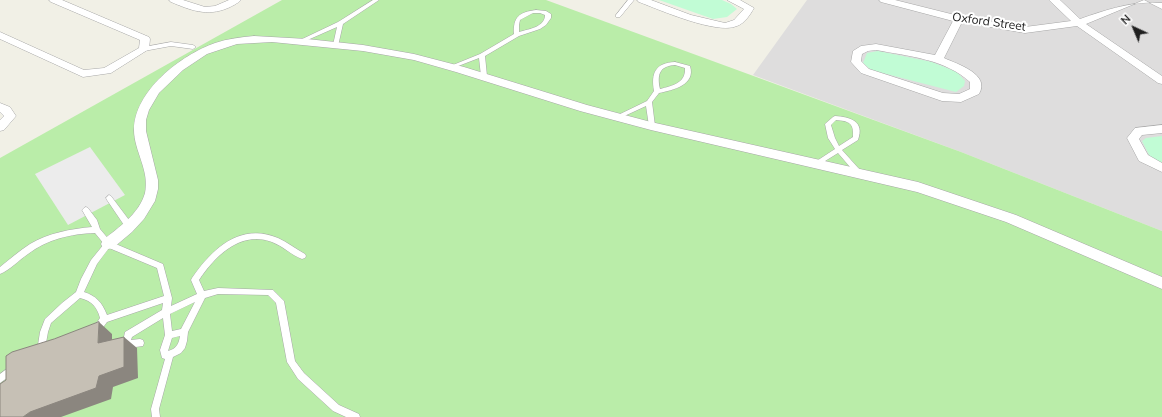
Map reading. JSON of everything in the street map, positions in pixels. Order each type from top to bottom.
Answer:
[{"type":"street","points":[[0,35],[83,74],[107,71],[144,49],[145,39],[54,0]]},
{"type":"street","points":[[174,0],[201,10],[213,11],[236,0]]},
{"type":"street","points":[[642,0],[708,23],[730,26],[740,22],[749,8],[732,0]]},
{"type":"street","name":"Oxford Street","points":[[884,0],[959,19],[1025,30],[1079,23],[1139,0]]},
{"type":"street","points":[[1054,0],[1079,23],[1162,81]]},
{"type":"street","points":[[1148,0],[1162,6]]},
{"type":"street","points":[[938,59],[959,19]]},
{"type":"street","points":[[108,244],[129,226],[143,210],[151,193],[152,178],[140,131],[142,113],[152,94],[166,78],[196,56],[225,43],[248,39],[280,38],[406,56],[484,76],[570,104],[652,126],[815,164],[858,172],[956,199],[1078,246],[1162,283]]},
{"type":"street","points":[[876,47],[938,59],[965,71],[976,81],[975,91],[961,98],[942,97],[865,71],[856,62],[857,53],[865,48],[876,47]]},
{"type":"street","points":[[0,107],[6,110],[10,116],[0,126]]},
{"type":"street","points":[[1162,129],[1139,131],[1133,138],[1143,158],[1162,168]]},
{"type":"lane","points":[[301,41],[340,23],[376,0]]},
{"type":"lane","points":[[618,16],[631,0]]},
{"type":"lane","points":[[451,67],[482,56],[517,34],[538,28],[544,24],[548,18],[548,14],[543,11],[535,10],[518,19],[516,25],[517,34]]},
{"type":"lane","points":[[336,45],[340,23]]},
{"type":"lane","points":[[144,49],[171,44],[193,46]]},
{"type":"lane","points":[[482,56],[484,76]]},
{"type":"lane","points":[[618,117],[649,102],[657,91],[657,73],[663,67],[673,63],[681,63],[688,67],[689,72],[686,79],[681,84],[674,88],[657,91]]},
{"type":"lane","points":[[649,102],[652,126]]},
{"type":"lane","points":[[815,164],[839,149],[856,138],[857,129],[855,123],[846,119],[836,118],[828,124],[828,133],[839,149],[858,172]]},
{"type":"lane","points":[[109,198],[129,226]]},
{"type":"lane","points":[[86,210],[94,222],[96,230],[108,244],[160,266],[168,298],[166,312],[169,335],[164,350],[166,355],[179,350],[183,346],[184,332],[202,294]]},
{"type":"lane","points":[[0,271],[33,246],[51,237],[79,231],[96,230]]},
{"type":"lane","points":[[202,294],[195,280],[218,252],[235,241],[251,235],[259,236],[275,240],[302,256]]},
{"type":"lane","points":[[53,350],[39,347],[48,321],[79,294],[94,262],[108,244]]},
{"type":"lane","points":[[140,343],[128,344],[128,335],[166,312],[202,294],[218,291],[270,292],[280,300],[291,362],[301,376],[336,408],[356,417]]},
{"type":"lane","points":[[79,294],[91,297],[102,309],[104,319]]},
{"type":"lane","points":[[90,335],[98,328],[104,319],[168,298]]},
{"type":"lane","points":[[169,335],[184,332]]},
{"type":"lane","points":[[156,417],[155,409],[170,354]]},
{"type":"lane","points":[[0,379],[18,364]]},
{"type":"shaded area","points":[[807,0],[1162,0],[1162,231],[961,152],[753,75]]},
{"type":"shaded area","points":[[90,147],[125,195],[68,225],[35,174]]},
{"type":"green space","points":[[282,0],[546,0],[961,152],[1162,231],[1162,417],[0,417],[0,158]]},
{"type":"green space","points":[[659,0],[722,0],[731,4],[737,9],[727,17],[713,19]]},
{"type":"green space","points":[[878,51],[932,62],[957,72],[965,81],[964,86],[956,92],[871,70],[863,63],[867,53]]},
{"type":"green space","points":[[1162,136],[1162,164],[1150,157],[1142,141],[1146,138]]},
{"type":"building","points":[[99,322],[98,343],[124,337],[124,367],[99,376],[96,388],[30,412],[23,417],[0,417],[0,384],[6,380],[6,356],[12,352],[54,339]]}]
